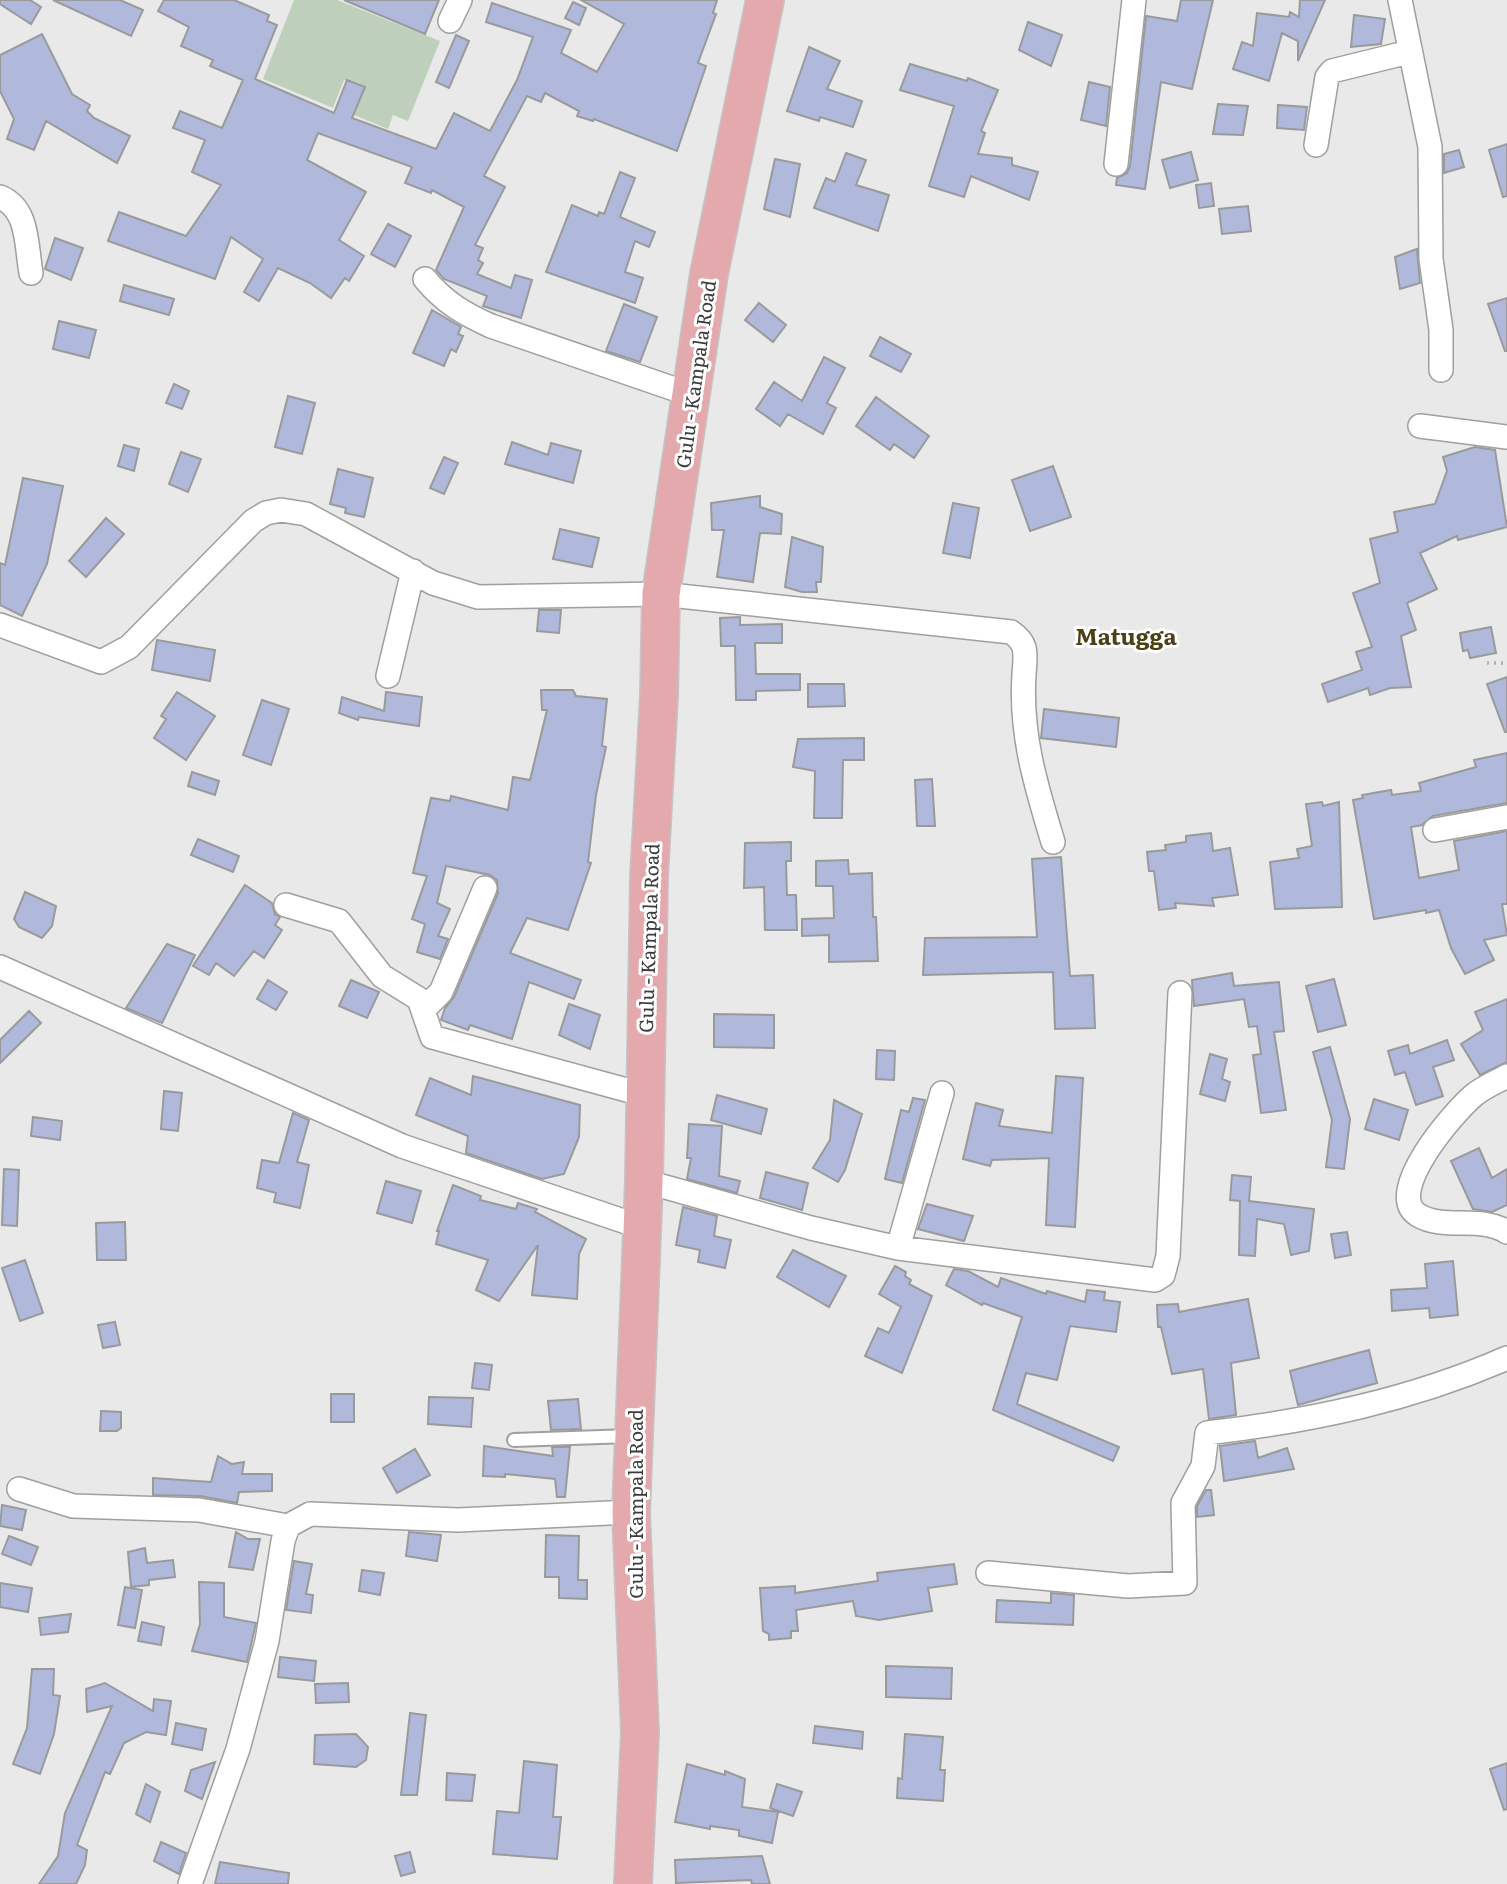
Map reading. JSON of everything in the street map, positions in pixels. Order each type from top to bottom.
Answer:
[{"type":"main road","name":"Gulu - Kampala Road","points":[[633,1884],[640,1733],[631,1512],[644,1181],[649,877],[659,696],[661,594],[709,274],[765,0]]},
{"type":"street","points":[[450,21],[460,0]]},
{"type":"street","points":[[1116,164],[1134,0]]},
{"type":"street","points":[[1400,0],[1430,148],[1430,259],[1441,331],[1441,369]]},
{"type":"street","points":[[1316,145],[1327,77],[1332,71],[1409,52]]},
{"type":"street","points":[[0,197],[13,203],[22,215],[31,273]]},
{"type":"street","points":[[425,279],[440,298],[491,326],[692,395]]},
{"type":"street","points":[[1420,426],[1507,437]]},
{"type":"street","points":[[0,625],[101,662],[114,657],[129,647],[253,521],[281,510],[318,520],[433,583],[478,597],[661,594],[1011,632],[1023,640],[1026,650],[1024,678],[1027,756],[1053,842]]},
{"type":"street","points":[[388,676],[413,572]]},
{"type":"street","points":[[1435,830],[1507,817]]},
{"type":"street","points":[[425,1008],[441,992],[485,887]]},
{"type":"street","points":[[286,905],[339,921],[382,976],[411,993],[425,1008],[429,1032],[441,1041],[645,1095]]},
{"type":"street","points":[[0,967],[402,1146],[642,1227]]},
{"type":"street","points":[[644,1181],[811,1228],[898,1248],[1143,1281],[1155,1280],[1163,1275],[1168,1256],[1180,993]]},
{"type":"street","points":[[1506,1230],[1490,1225],[1427,1220],[1415,1213],[1408,1203],[1407,1188],[1421,1159],[1472,1097],[1507,1076]]},
{"type":"street","points":[[898,1248],[942,1093]]},
{"type":"street","points":[[988,1573],[1128,1586],[1185,1583],[1183,1503],[1203,1466],[1207,1433],[1311,1418],[1389,1402],[1507,1358]]},
{"type":"street","points":[[19,1489],[72,1506],[200,1510],[288,1526],[310,1514],[458,1520],[631,1512]]},
{"type":"street","points":[[190,1884],[238,1749],[267,1641],[283,1541],[288,1526]]},
{"type":"lane","points":[[514,1440],[634,1436]]},
{"type":"path","points":[[1487,663],[1507,663]]},
{"type":"green space","points":[[294,0],[337,0],[440,41],[408,121],[393,115],[388,129],[354,115],[364,88],[344,80],[333,108],[263,79]]},
{"type":"building","points":[[0,0],[30,0],[41,7],[31,24],[0,4]]},
{"type":"building","points":[[53,0],[120,0],[143,10],[131,36]]},
{"type":"building","points":[[164,0],[234,0],[269,15],[267,21],[277,25],[255,79],[334,113],[347,80],[365,87],[352,118],[436,149],[454,113],[490,131],[517,80],[533,37],[486,22],[492,3],[571,30],[561,53],[597,72],[624,24],[581,0],[717,0],[713,13],[716,14],[698,63],[706,66],[677,151],[594,119],[593,121],[577,116],[579,111],[545,93],[541,102],[527,96],[484,176],[505,187],[475,245],[483,248],[478,260],[483,263],[477,274],[511,288],[515,275],[532,280],[521,318],[483,306],[487,296],[444,279],[436,270],[464,207],[432,190],[431,193],[405,183],[412,167],[318,133],[307,160],[366,192],[339,240],[364,256],[349,281],[345,278],[331,298],[310,283],[278,268],[259,301],[244,292],[263,259],[231,237],[215,279],[108,241],[119,212],[186,236],[221,185],[192,172],[205,140],[173,128],[180,111],[222,128],[243,80],[210,66],[213,60],[181,46],[189,27],[158,11]]},
{"type":"building","points":[[344,0],[439,0],[425,34]]},
{"type":"building","points":[[1181,0],[1213,0],[1192,89],[1161,82],[1145,189],[1116,185],[1117,178],[1127,173],[1130,166],[1146,16],[1177,21]]},
{"type":"building","points":[[1300,0],[1325,0],[1298,61],[1298,41],[1282,33],[1269,81],[1233,69],[1242,42],[1253,46],[1257,13],[1289,17],[1290,12],[1299,17]]},
{"type":"building","points":[[573,2],[586,8],[579,25],[565,18]]},
{"type":"building","points":[[1354,15],[1385,19],[1381,44],[1351,47]]},
{"type":"building","points":[[1028,22],[1062,35],[1051,66],[1019,50]]},
{"type":"building","points":[[42,34],[72,94],[90,105],[87,111],[94,118],[130,136],[117,163],[46,121],[34,150],[7,139],[14,119],[0,91],[0,55]]},
{"type":"building","points":[[456,35],[469,41],[449,88],[436,82]]},
{"type":"building","points":[[809,47],[840,61],[827,89],[862,101],[853,127],[820,117],[819,121],[787,111]]},
{"type":"building","points":[[910,64],[967,81],[968,78],[998,90],[981,131],[985,133],[978,154],[1012,158],[1012,165],[1038,172],[1029,200],[971,176],[964,197],[929,186],[954,106],[900,90]]},
{"type":"building","points":[[1089,82],[1110,87],[1106,126],[1081,120]]},
{"type":"building","points":[[1218,104],[1248,106],[1243,135],[1213,134]]},
{"type":"building","points":[[1278,105],[1307,107],[1304,130],[1277,128]]},
{"type":"building","points":[[1507,144],[1507,196],[1503,197],[1489,150]]},
{"type":"building","points":[[1459,150],[1464,167],[1444,173],[1444,154]]},
{"type":"building","points":[[1191,152],[1198,180],[1170,188],[1162,160]]},
{"type":"building","points":[[846,153],[866,160],[856,185],[889,195],[878,231],[814,208],[826,178],[835,182]]},
{"type":"building","points":[[775,159],[800,164],[790,217],[764,209]]},
{"type":"building","points":[[620,172],[635,178],[620,217],[655,232],[649,247],[635,241],[625,272],[643,278],[635,303],[546,272],[572,205],[598,216],[599,212],[604,214]]},
{"type":"building","points":[[1211,183],[1214,206],[1199,208],[1196,185]]},
{"type":"building","points":[[1248,206],[1251,231],[1222,234],[1219,209]]},
{"type":"building","points":[[388,224],[411,236],[395,267],[371,254]]},
{"type":"building","points":[[55,238],[83,248],[71,280],[45,269]]},
{"type":"building","points":[[1417,249],[1420,283],[1400,289],[1395,257]]},
{"type":"building","points":[[124,285],[174,299],[169,315],[120,301]]},
{"type":"building","points":[[1507,298],[1507,351],[1505,351],[1488,304]]},
{"type":"building","points":[[759,303],[786,325],[773,342],[745,320]]},
{"type":"building","points":[[624,304],[657,317],[640,362],[606,351]]},
{"type":"building","points":[[432,310],[461,327],[458,334],[463,336],[456,352],[451,349],[444,366],[413,353]]},
{"type":"building","points":[[59,321],[96,330],[89,358],[53,349]]},
{"type":"building","points":[[880,337],[911,354],[901,372],[870,356]]},
{"type":"building","points":[[824,357],[845,368],[827,403],[836,408],[823,434],[788,414],[780,426],[756,409],[774,382],[802,401]]},
{"type":"building","points":[[174,384],[189,391],[182,409],[166,403]]},
{"type":"building","points":[[288,396],[315,403],[302,454],[275,447]]},
{"type":"building","points":[[876,397],[929,436],[914,458],[894,444],[890,450],[856,426]]},
{"type":"building","points":[[512,442],[548,455],[551,443],[581,451],[573,483],[505,464]]},
{"type":"building","points":[[124,445],[139,449],[134,471],[118,466]]},
{"type":"building","points":[[1475,447],[1495,450],[1507,527],[1458,540],[1457,536],[1420,553],[1437,589],[1407,603],[1416,630],[1401,636],[1411,687],[1390,688],[1370,695],[1368,688],[1328,702],[1322,684],[1362,670],[1356,652],[1372,647],[1353,593],[1380,583],[1370,539],[1398,532],[1394,512],[1435,504],[1447,471],[1443,457]]},
{"type":"building","points":[[181,452],[201,459],[188,492],[169,484]]},
{"type":"building","points":[[444,457],[458,463],[444,494],[430,488]]},
{"type":"building","points":[[1053,466],[1071,517],[1030,531],[1012,480]]},
{"type":"building","points":[[338,469],[373,478],[364,517],[345,513],[346,508],[330,504]]},
{"type":"building","points":[[23,478],[63,486],[47,564],[22,616],[0,605],[0,563],[5,565]]},
{"type":"building","points":[[760,496],[760,507],[782,514],[781,534],[760,533],[753,582],[717,577],[724,530],[712,530],[711,503]]},
{"type":"building","points":[[953,503],[979,508],[970,558],[943,553]]},
{"type":"building","points":[[106,518],[124,534],[86,577],[69,561]]},
{"type":"building","points":[[560,529],[599,538],[592,567],[553,559]]},
{"type":"building","points":[[792,537],[823,547],[821,582],[816,582],[817,592],[802,592],[785,587]]},
{"type":"building","points":[[539,610],[561,610],[559,633],[537,631]]},
{"type":"building","points":[[740,617],[740,625],[782,624],[782,643],[755,643],[756,674],[800,674],[800,690],[756,691],[756,700],[736,700],[735,646],[721,646],[720,618]]},
{"type":"building","points":[[1491,627],[1496,653],[1470,658],[1468,650],[1463,651],[1460,633]]},
{"type":"building","points":[[157,640],[215,650],[210,681],[152,670]]},
{"type":"building","points":[[1507,677],[1507,732],[1505,732],[1487,684]]},
{"type":"building","points":[[808,684],[844,684],[845,706],[808,707]]},
{"type":"building","points":[[541,690],[573,690],[576,696],[607,699],[602,746],[606,747],[596,795],[588,862],[591,863],[568,930],[527,918],[510,953],[581,980],[574,999],[529,982],[512,1039],[470,1025],[468,1030],[441,1020],[445,1008],[454,997],[498,893],[497,880],[490,875],[446,866],[437,903],[450,909],[438,936],[448,939],[440,959],[417,952],[425,924],[412,919],[427,876],[413,873],[431,798],[450,801],[451,796],[508,810],[513,777],[530,780],[547,710],[542,710]]},
{"type":"building","points":[[177,692],[215,716],[186,760],[154,738],[166,719],[161,716]]},
{"type":"building","points":[[386,692],[422,697],[419,726],[359,717],[358,720],[339,713],[342,697],[384,711]]},
{"type":"building","points":[[262,700],[289,709],[271,765],[243,755]]},
{"type":"building","points":[[1044,709],[1119,718],[1116,747],[1041,738]]},
{"type":"building","points":[[864,738],[864,760],[843,760],[842,818],[814,818],[815,771],[793,767],[798,739]]},
{"type":"building","points":[[1507,753],[1507,803],[1433,816],[1422,825],[1411,827],[1419,878],[1459,870],[1454,841],[1507,831],[1507,904],[1502,904],[1507,935],[1484,940],[1494,960],[1465,974],[1451,948],[1439,910],[1374,919],[1353,800],[1363,798],[1362,795],[1391,790],[1392,795],[1421,791],[1419,783],[1476,767],[1474,760]]},
{"type":"building","points":[[192,772],[219,781],[215,795],[188,786]]},
{"type":"building","points":[[932,779],[935,826],[917,826],[915,780]]},
{"type":"building","points":[[1322,802],[1323,806],[1339,802],[1342,907],[1275,909],[1270,862],[1299,858],[1297,849],[1312,846],[1306,804]]},
{"type":"building","points":[[1211,833],[1213,851],[1230,848],[1238,895],[1212,898],[1214,906],[1175,903],[1176,908],[1159,910],[1154,871],[1149,871],[1147,852],[1166,850],[1165,845],[1186,842],[1186,836]]},
{"type":"building","points":[[198,839],[239,856],[233,872],[191,855]]},
{"type":"building","points":[[791,842],[791,861],[786,861],[787,895],[796,895],[797,930],[765,930],[764,887],[744,888],[745,843]]},
{"type":"building","points":[[1061,857],[1070,976],[1093,975],[1095,1028],[1055,1029],[1053,972],[923,975],[925,938],[1037,937],[1032,859]]},
{"type":"building","points":[[848,860],[849,874],[872,873],[878,961],[829,962],[829,935],[802,936],[802,919],[834,918],[833,886],[816,886],[816,861]]},
{"type":"building","points":[[245,885],[272,903],[275,914],[280,917],[275,925],[282,930],[264,958],[254,951],[234,976],[216,963],[209,975],[193,966]]},
{"type":"building","points":[[25,892],[56,906],[52,926],[42,938],[19,927],[14,919]]},
{"type":"building","points":[[167,944],[195,955],[162,1023],[126,1008]]},
{"type":"building","points":[[1232,973],[1234,986],[1279,982],[1284,1031],[1274,1032],[1286,1110],[1261,1113],[1253,1055],[1261,1054],[1257,1026],[1249,1027],[1244,999],[1194,1006],[1192,980]]},
{"type":"building","points":[[1334,979],[1346,1025],[1318,1032],[1306,986]]},
{"type":"building","points":[[268,980],[287,992],[276,1010],[257,999]]},
{"type":"building","points":[[351,980],[379,992],[367,1018],[339,1006]]},
{"type":"building","points":[[1507,999],[1507,1062],[1480,1075],[1461,1044],[1483,1030],[1475,1012]]},
{"type":"building","points":[[569,1004],[600,1015],[590,1049],[559,1035]]},
{"type":"building","points":[[29,1011],[41,1023],[0,1063],[0,1040]]},
{"type":"building","points":[[714,1014],[774,1015],[774,1048],[714,1047]]},
{"type":"building","points":[[1447,1040],[1454,1060],[1433,1067],[1443,1096],[1416,1105],[1405,1072],[1395,1075],[1388,1051],[1408,1045],[1410,1054]]},
{"type":"building","points":[[1330,1047],[1350,1119],[1344,1169],[1326,1167],[1332,1120],[1313,1052]]},
{"type":"building","points":[[877,1050],[895,1051],[894,1080],[876,1079]]},
{"type":"building","points":[[1210,1054],[1227,1059],[1222,1079],[1230,1082],[1225,1101],[1200,1094]]},
{"type":"building","points":[[473,1076],[580,1105],[579,1137],[564,1174],[542,1179],[466,1153],[468,1136],[416,1115],[430,1078],[471,1095]]},
{"type":"building","points":[[1056,1076],[1083,1078],[1075,1227],[1046,1225],[1049,1158],[992,1160],[990,1166],[963,1159],[976,1103],[1003,1110],[999,1126],[1052,1133]]},
{"type":"building","points":[[164,1091],[182,1093],[178,1131],[161,1129]]},
{"type":"building","points":[[717,1095],[767,1109],[761,1134],[711,1120]]},
{"type":"building","points":[[913,1098],[925,1100],[902,1183],[885,1179],[901,1110],[909,1112]]},
{"type":"building","points":[[1374,1099],[1408,1110],[1399,1140],[1365,1129]]},
{"type":"building","points":[[834,1100],[862,1114],[845,1170],[838,1182],[813,1168],[830,1140]]},
{"type":"building","points":[[293,1113],[309,1120],[297,1162],[309,1165],[300,1208],[274,1202],[276,1193],[257,1188],[262,1160],[279,1163]]},
{"type":"building","points":[[33,1117],[62,1121],[60,1140],[31,1136]]},
{"type":"building","points":[[689,1124],[722,1126],[719,1176],[740,1181],[737,1193],[687,1179],[691,1158],[687,1158]]},
{"type":"building","points":[[1479,1148],[1492,1178],[1507,1169],[1507,1205],[1492,1212],[1473,1209],[1451,1161]]},
{"type":"building","points":[[4,1169],[19,1170],[17,1226],[2,1225]]},
{"type":"building","points":[[766,1172],[808,1183],[802,1210],[760,1198]]},
{"type":"building","points":[[1232,1175],[1251,1177],[1249,1201],[1314,1209],[1309,1251],[1291,1255],[1284,1224],[1257,1219],[1255,1256],[1239,1255],[1240,1201],[1230,1200]]},
{"type":"building","points":[[386,1181],[421,1191],[412,1223],[377,1213]]},
{"type":"building","points":[[453,1185],[481,1196],[480,1200],[516,1209],[518,1203],[537,1209],[535,1212],[586,1239],[579,1254],[577,1299],[532,1295],[538,1245],[499,1301],[476,1290],[488,1260],[436,1244],[437,1231]]},
{"type":"building","points":[[927,1204],[973,1216],[964,1241],[918,1229]]},
{"type":"building","points":[[683,1207],[717,1216],[714,1236],[731,1240],[725,1268],[698,1262],[700,1250],[676,1245]]},
{"type":"building","points":[[125,1222],[126,1260],[97,1260],[96,1223]]},
{"type":"building","points":[[1347,1232],[1351,1255],[1335,1258],[1331,1234]]},
{"type":"building","points":[[793,1250],[846,1276],[829,1307],[777,1277]]},
{"type":"building","points":[[25,1260],[43,1313],[20,1321],[2,1268]]},
{"type":"building","points":[[1453,1261],[1458,1315],[1430,1318],[1429,1308],[1392,1311],[1391,1290],[1427,1288],[1425,1264]]},
{"type":"building","points":[[895,1266],[906,1272],[905,1276],[911,1280],[909,1284],[932,1296],[902,1373],[865,1356],[878,1328],[889,1333],[901,1307],[879,1294]]},
{"type":"building","points":[[954,1269],[968,1271],[998,1287],[1001,1278],[1046,1294],[1047,1291],[1085,1302],[1087,1290],[1105,1292],[1104,1300],[1120,1302],[1116,1332],[1070,1326],[1057,1380],[1026,1373],[1017,1404],[1119,1447],[1113,1461],[993,1410],[1022,1317],[983,1303],[982,1305],[946,1285]]},
{"type":"building","points":[[1248,1299],[1259,1358],[1231,1363],[1236,1415],[1209,1419],[1203,1369],[1172,1374],[1161,1327],[1158,1327],[1157,1305],[1178,1304],[1179,1312]]},
{"type":"building","points":[[115,1322],[120,1345],[103,1348],[98,1325]]},
{"type":"building","points":[[1369,1350],[1377,1383],[1298,1405],[1290,1371]]},
{"type":"building","points":[[475,1363],[492,1365],[489,1390],[472,1388]]},
{"type":"building","points":[[331,1394],[354,1394],[354,1422],[331,1422]]},
{"type":"building","points":[[429,1397],[473,1398],[471,1427],[428,1424]]},
{"type":"building","points":[[578,1399],[581,1429],[551,1430],[548,1401]]},
{"type":"building","points":[[101,1411],[121,1412],[121,1428],[117,1431],[100,1431]]},
{"type":"building","points":[[1255,1441],[1258,1458],[1287,1448],[1294,1469],[1224,1481],[1220,1446]]},
{"type":"building","points":[[484,1446],[553,1456],[552,1447],[570,1447],[565,1497],[557,1497],[555,1479],[505,1474],[505,1477],[483,1476]]},
{"type":"building","points":[[415,1449],[430,1475],[397,1493],[383,1468]]},
{"type":"building","points":[[218,1456],[232,1464],[244,1462],[242,1474],[272,1474],[272,1491],[239,1492],[237,1503],[200,1496],[153,1495],[153,1478],[211,1482]]},
{"type":"building","points":[[1206,1490],[1211,1490],[1214,1515],[1197,1517],[1197,1506]]},
{"type":"building","points":[[2,1505],[26,1510],[22,1530],[0,1526]]},
{"type":"building","points":[[236,1532],[248,1539],[260,1539],[253,1570],[229,1567]]},
{"type":"building","points":[[409,1532],[441,1535],[437,1561],[406,1556]]},
{"type":"building","points":[[546,1535],[579,1536],[578,1580],[587,1580],[587,1599],[559,1598],[559,1577],[545,1577]]},
{"type":"building","points":[[9,1536],[38,1547],[31,1565],[2,1554]]},
{"type":"building","points":[[145,1548],[147,1563],[173,1560],[175,1577],[149,1580],[149,1585],[131,1587],[128,1552]]},
{"type":"building","points":[[294,1561],[312,1564],[306,1594],[313,1595],[311,1613],[286,1610]]},
{"type":"building","points":[[954,1564],[957,1584],[928,1588],[932,1611],[879,1620],[856,1616],[853,1601],[796,1610],[798,1631],[791,1631],[791,1638],[769,1640],[769,1634],[763,1631],[760,1588],[795,1586],[795,1593],[878,1581],[877,1573]]},
{"type":"building","points":[[362,1570],[384,1573],[380,1595],[359,1591]]},
{"type":"building","points":[[199,1582],[224,1583],[224,1617],[256,1623],[247,1662],[192,1651],[200,1624]]},
{"type":"building","points":[[0,1583],[32,1588],[28,1612],[0,1607]]},
{"type":"building","points":[[125,1587],[142,1590],[135,1628],[118,1625]]},
{"type":"building","points":[[1051,1593],[1074,1595],[1073,1625],[996,1622],[997,1600],[1051,1603]]},
{"type":"building","points":[[71,1614],[68,1632],[41,1635],[39,1618]]},
{"type":"building","points":[[142,1622],[164,1627],[161,1645],[138,1641]]},
{"type":"building","points":[[280,1657],[316,1661],[314,1681],[278,1677]]},
{"type":"building","points":[[886,1666],[952,1668],[951,1699],[886,1697]]},
{"type":"building","points":[[32,1669],[54,1669],[53,1695],[60,1696],[54,1734],[40,1774],[13,1764],[27,1728]]},
{"type":"building","points":[[105,1683],[153,1711],[154,1699],[171,1701],[166,1735],[146,1732],[124,1743],[110,1774],[105,1772],[77,1845],[87,1850],[85,1865],[76,1884],[39,1884],[58,1856],[65,1813],[112,1706],[87,1712],[86,1689]]},
{"type":"building","points":[[348,1683],[349,1702],[316,1703],[315,1684]]},
{"type":"building","points":[[410,1713],[426,1715],[417,1795],[401,1795]]},
{"type":"building","points":[[176,1723],[206,1729],[202,1750],[172,1744]]},
{"type":"building","points":[[815,1726],[863,1732],[862,1749],[813,1743]]},
{"type":"building","points":[[356,1734],[368,1747],[366,1760],[356,1767],[314,1764],[315,1735]]},
{"type":"building","points":[[905,1734],[943,1737],[940,1770],[945,1770],[943,1801],[897,1798],[898,1778],[902,1779]]},
{"type":"building","points":[[524,1761],[557,1765],[553,1817],[561,1817],[557,1859],[493,1854],[497,1811],[519,1813]]},
{"type":"building","points":[[215,1762],[202,1799],[185,1791],[191,1770]]},
{"type":"building","points":[[1507,1763],[1507,1809],[1504,1810],[1490,1769]]},
{"type":"building","points":[[687,1764],[725,1775],[725,1771],[745,1779],[742,1807],[778,1812],[772,1843],[739,1836],[739,1830],[710,1826],[710,1829],[675,1822]]},
{"type":"building","points":[[447,1773],[475,1775],[472,1801],[446,1800]]},
{"type":"building","points":[[146,1784],[160,1792],[150,1822],[136,1814]]},
{"type":"building","points":[[777,1784],[802,1792],[793,1816],[770,1808]]},
{"type":"building","points":[[161,1842],[186,1853],[179,1874],[154,1861]]},
{"type":"building","points":[[410,1852],[415,1872],[401,1876],[395,1856]]},
{"type":"building","points":[[762,1856],[770,1884],[752,1884],[751,1880],[676,1883],[675,1860]]},
{"type":"building","points":[[220,1862],[289,1873],[288,1884],[215,1884]]},
{"type":"district","name":"Matugga","points":[[1126,635]]}]
